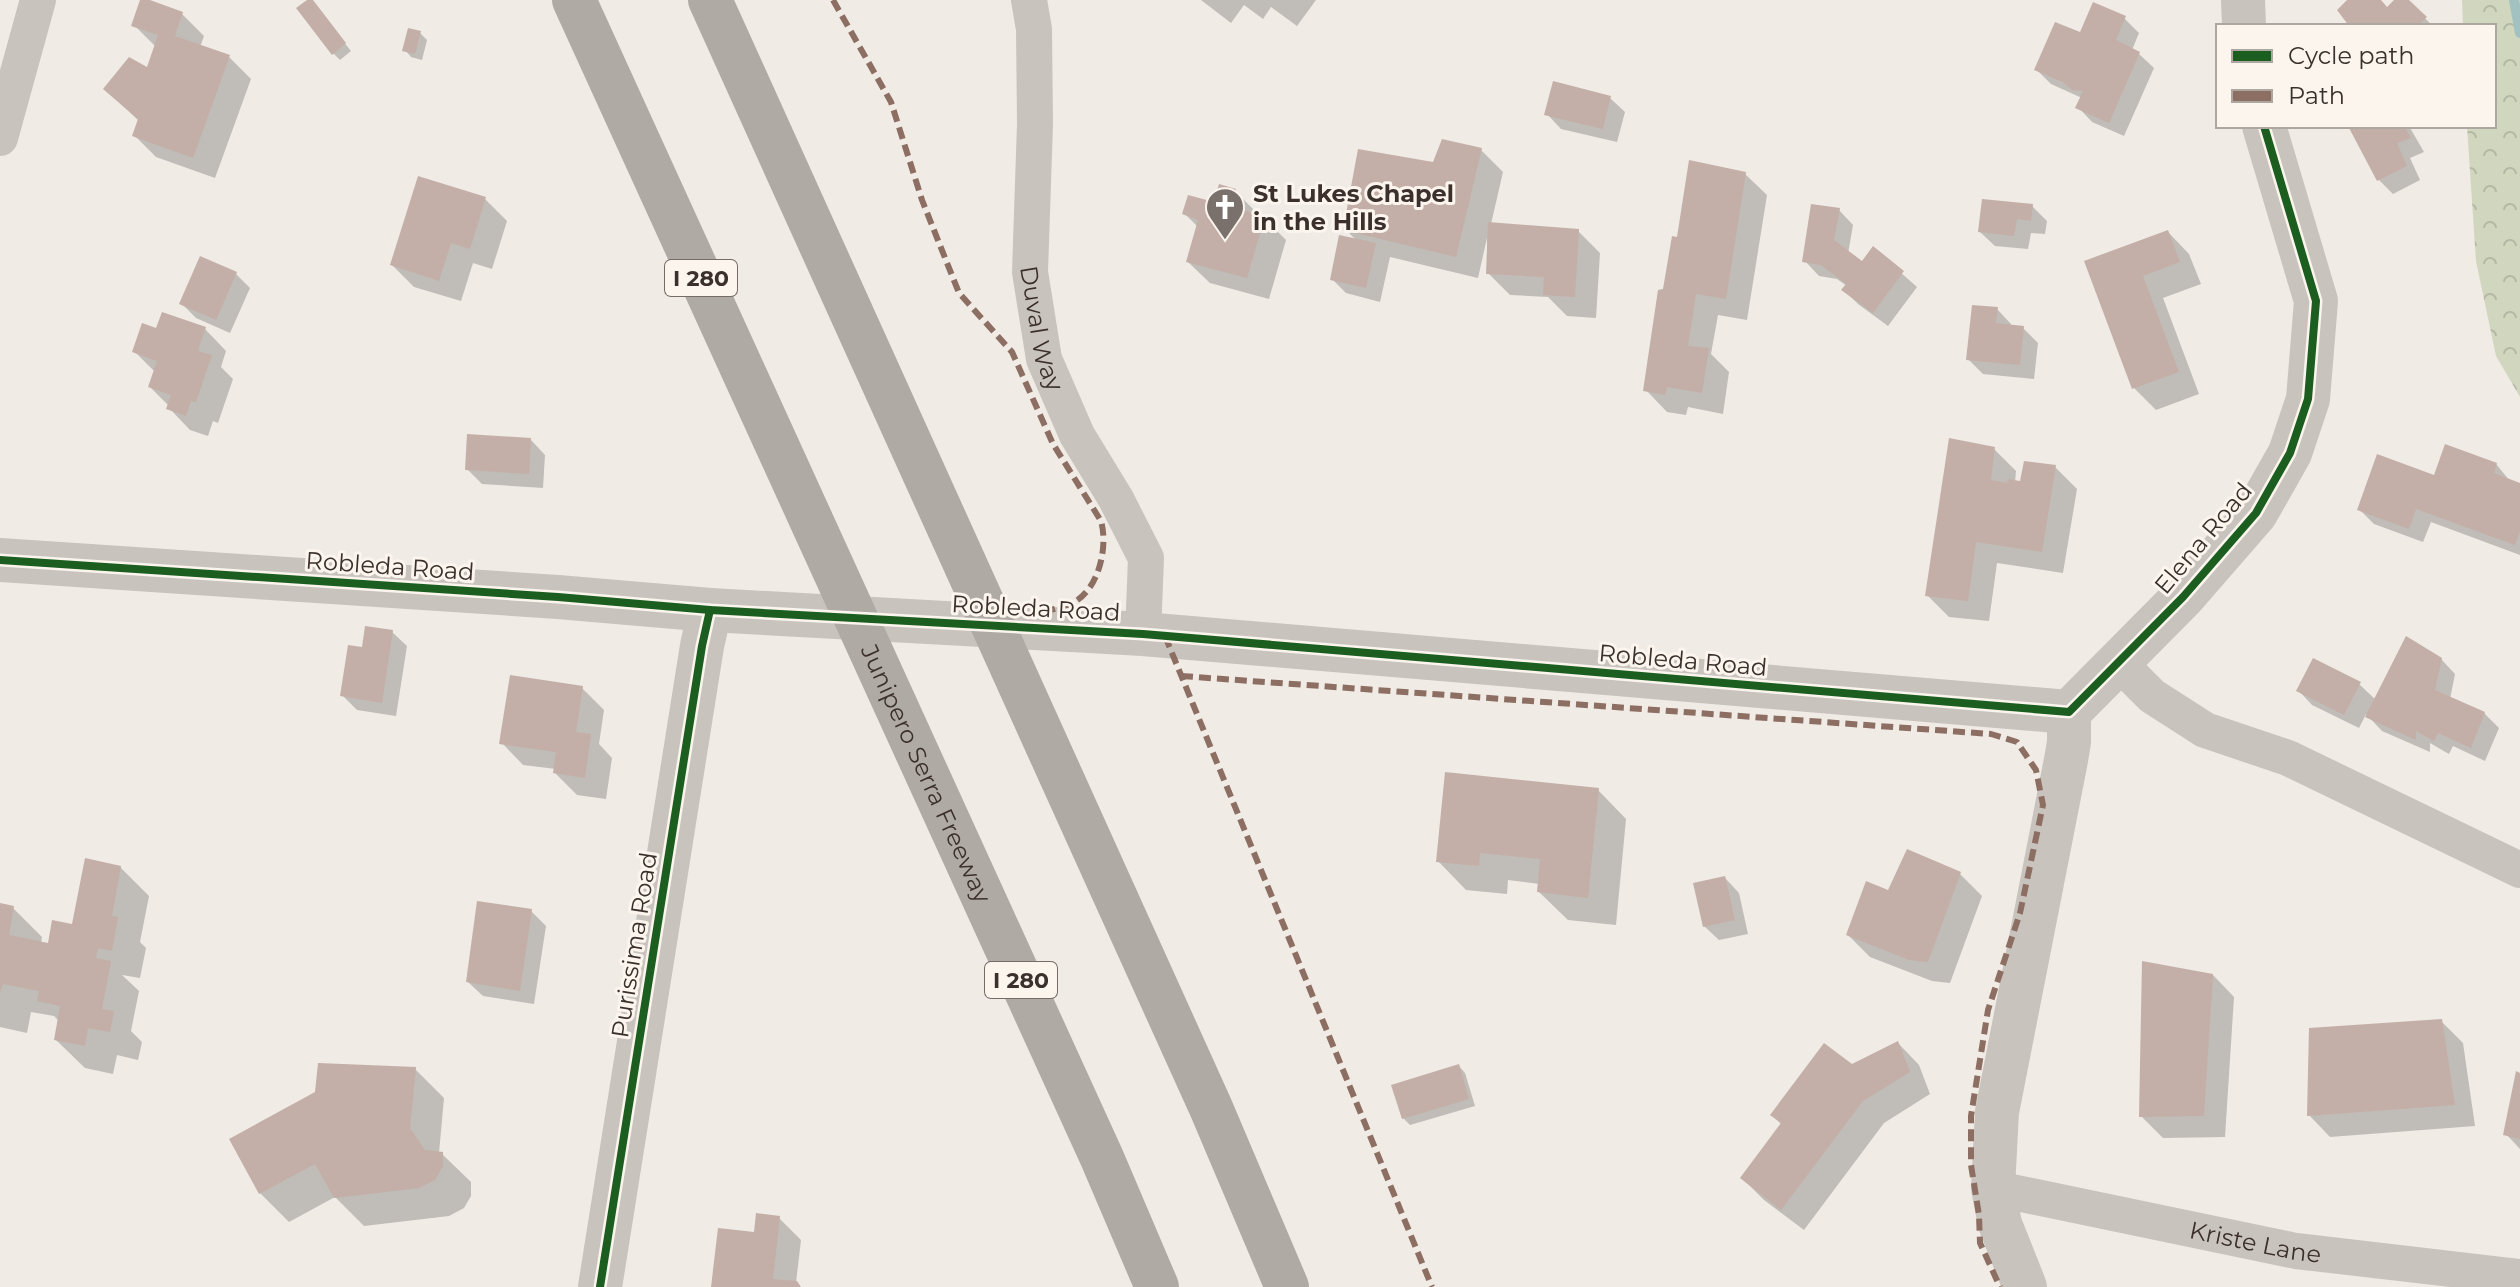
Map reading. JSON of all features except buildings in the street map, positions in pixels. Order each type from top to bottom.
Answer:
[{"type":"highway","name":"Junipero Serra Freeway","points":[[574,0],[1096,1144],[1157,1287]]},
{"type":"highway","points":[[710,0],[1205,1093],[1287,1287]]},
{"type":"street","points":[[0,138],[38,0]]},
{"type":"street","name":"Duval Way","points":[[1029,0],[1034,29],[1035,124],[1030,272],[1044,359],[1077,435],[1116,499],[1146,558],[1143,634]]},
{"type":"street","points":[[2243,0],[2244,24]]},
{"type":"street","name":"Elena Road","points":[[2069,712],[2183,597],[2256,513],[2290,453],[2308,399],[2316,301],[2265,128]]},
{"type":"street","name":"Robleda Road","points":[[0,560],[710,610],[1143,634],[2069,712]]},
{"type":"street","name":"Purissima Road","points":[[600,1287],[710,610]]},
{"type":"street","points":[[2117,661],[2152,696],[2205,730],[2288,758],[2520,870]]},
{"type":"street","points":[[2025,1287],[2000,1224],[1993,1188],[1997,1112],[2066,760],[2069,712]]},
{"type":"street","name":"Kriste Lane","points":[[1993,1188],[2296,1251],[2520,1277]]},
{"type":"green space","points":[[2462,0],[2520,0],[2520,397],[2496,356],[2476,261],[2467,128],[2496,128],[2496,24],[2463,24]]},
{"type":"waterway","points":[[2514,0],[2520,33]]},
{"type":"marked path","points":[[833,0],[891,102],[922,200],[959,293],[1012,352],[1053,444],[1101,521],[1102,553],[1091,586],[1076,601],[1046,611]]},
{"type":"marked path","points":[[1165,636],[1432,1287]]},
{"type":"marked path","points":[[1181,676],[1991,734],[2017,742],[2036,770],[2043,805],[2020,913],[1988,1010],[1971,1116],[1971,1165],[1980,1243],[2000,1287]]},
{"type":"cycle path","points":[[0,560],[710,610],[1143,634],[2069,712],[2183,597],[2256,513],[2290,453],[2308,399],[2316,301],[2265,128]]},
{"type":"cycle path","points":[[600,1287],[710,610]]},
{"type":"place","name":"St Lukes Chapel in the Hills","points":[[1225,241]]}]
